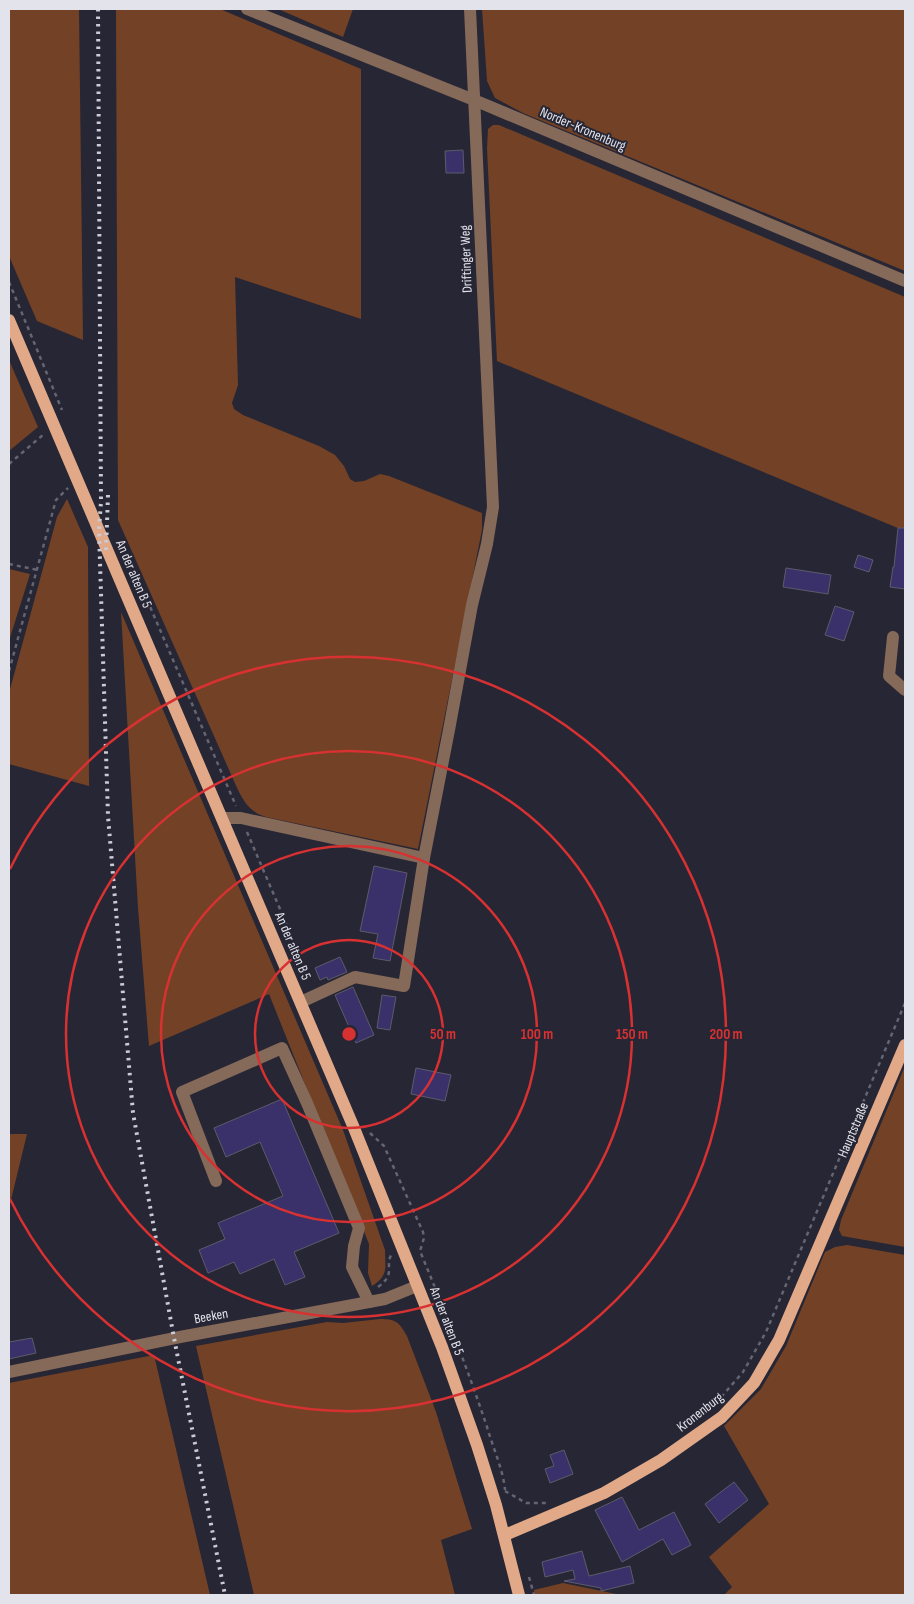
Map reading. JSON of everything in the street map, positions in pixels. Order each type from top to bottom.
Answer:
[{"type":"main road","name":"An der alten B 5","points":[[9,320],[301,1002],[403,1250],[477,1445],[505,1535],[519,1595]]},
{"type":"main road","name":"Hauptstraße","points":[[828,1226],[905,1045]]},
{"type":"main road","name":"Kronenburg","points":[[505,1535],[604,1493],[661,1460],[722,1417],[754,1383],[779,1340],[828,1226]]},
{"type":"street","name":"Norder-Kronenburg","points":[[247,9],[474,100],[905,281]]},
{"type":"street","name":"Driftinger Weg","points":[[301,1002],[355,977],[404,986],[424,858],[472,605],[487,544],[492,507],[470,9]]},
{"type":"street","points":[[893,637],[889,676],[905,690]]},
{"type":"street","points":[[222,818],[241,818],[424,858]]},
{"type":"street","points":[[216,1181],[182,1092],[282,1048],[359,1228],[354,1246],[352,1267],[369,1302]]},
{"type":"street","name":"Beeken","points":[[9,1372],[180,1337],[384,1299],[417,1286]]},
{"type":"path","points":[[9,464],[54,425]]},
{"type":"path","points":[[9,671],[56,500],[78,481]]},
{"type":"path","points":[[9,564],[38,570]]},
{"type":"path","points":[[714,1406],[743,1372],[766,1332],[905,1003]]},
{"type":"path","points":[[369,1302],[374,1290],[387,1277],[390,1267],[389,1259],[392,1255],[412,1246],[420,1246]]},
{"type":"path","points":[[506,1491],[526,1503],[545,1504],[555,1502]]},
{"type":"shaded area","points":[[9,9],[79,9],[83,340],[37,321],[9,256]]},
{"type":"shaded area","points":[[116,9],[220,9],[361,69],[361,319],[235,277],[238,385],[232,403],[234,409],[243,415],[319,446],[335,455],[344,466],[350,479],[355,482],[364,481],[380,474],[389,476],[482,513],[482,530],[418,849],[266,817],[256,813],[249,807],[238,790],[118,520]]},
{"type":"shaded area","points":[[278,9],[353,9],[343,37]]},
{"type":"shaded area","points":[[482,9],[905,9],[905,271],[523,113],[495,98],[487,81]]},
{"type":"shaded area","points":[[493,125],[499,125],[905,297],[905,531],[497,361],[487,148],[488,129]]},
{"type":"shaded area","points":[[9,360],[38,427],[9,451]]},
{"type":"shaded area","points":[[67,499],[88,547],[89,786],[9,764],[9,693],[57,517]]},
{"type":"shaded area","points":[[9,569],[30,574],[9,641]]},
{"type":"shaded area","points":[[121,612],[343,1130],[385,1250],[384,1275],[372,1286],[368,1273],[369,1244],[269,994],[149,1046],[138,908]]},
{"type":"shaded area","points":[[905,1066],[905,1247],[842,1236],[839,1230],[841,1220]]},
{"type":"shaded area","points":[[9,1134],[27,1134],[9,1208]]},
{"type":"shaded area","points":[[847,1245],[905,1255],[905,1595],[724,1595],[732,1587],[709,1557],[769,1504],[724,1426],[761,1389],[786,1346],[825,1252],[835,1247]]},
{"type":"shaded area","points":[[380,1319],[396,1322],[402,1327],[407,1336],[436,1412],[472,1529],[441,1540],[455,1595],[254,1595],[196,1346],[327,1322],[343,1323]]},
{"type":"shaded area","points":[[154,1355],[210,1595],[9,1595],[9,1383]]},
{"type":"shaded area","points":[[563,1583],[621,1595],[535,1595],[534,1590]]},
{"type":"building","points":[[463,150],[464,173],[446,173],[445,151]]},
{"type":"building","points":[[898,528],[905,528],[905,589],[890,587]]},
{"type":"building","points":[[858,555],[873,560],[869,572],[854,567]]},
{"type":"building","points":[[786,568],[831,575],[828,594],[783,587]]},
{"type":"building","points":[[835,606],[854,612],[844,641],[825,635]]},
{"type":"building","points":[[374,866],[407,873],[390,961],[373,958],[378,934],[360,931]]},
{"type":"building","points":[[340,957],[347,972],[328,980],[327,977],[320,980],[315,968]]},
{"type":"building","points":[[353,987],[374,1035],[356,1043],[335,995]]},
{"type":"building","points":[[382,995],[396,997],[390,1030],[377,1028]]},
{"type":"building","points":[[416,1068],[451,1075],[445,1101],[411,1094]]},
{"type":"building","points":[[282,1099],[339,1233],[294,1252],[305,1277],[285,1285],[274,1259],[240,1274],[234,1262],[208,1273],[199,1250],[225,1239],[218,1223],[283,1196],[260,1142],[226,1157],[214,1128]]},
{"type":"building","points":[[32,1338],[36,1353],[9,1359],[9,1342]]},
{"type":"building","points":[[564,1450],[573,1474],[550,1483],[545,1469],[554,1466],[550,1455]]},
{"type":"building","points":[[734,1482],[748,1500],[719,1523],[705,1504]]},
{"type":"building","points":[[622,1497],[639,1530],[674,1512],[691,1545],[672,1555],[663,1539],[622,1562],[595,1510]]},
{"type":"building","points":[[582,1551],[589,1576],[630,1566],[634,1583],[601,1591],[601,1588],[564,1581],[575,1579],[573,1570],[545,1577],[542,1562]]},
{"type":"railway","points":[[98,9],[101,502],[99,530],[108,816],[133,1113],[174,1338],[225,1595]]},
{"type":"railway","points":[[106,550],[108,495]]}]
